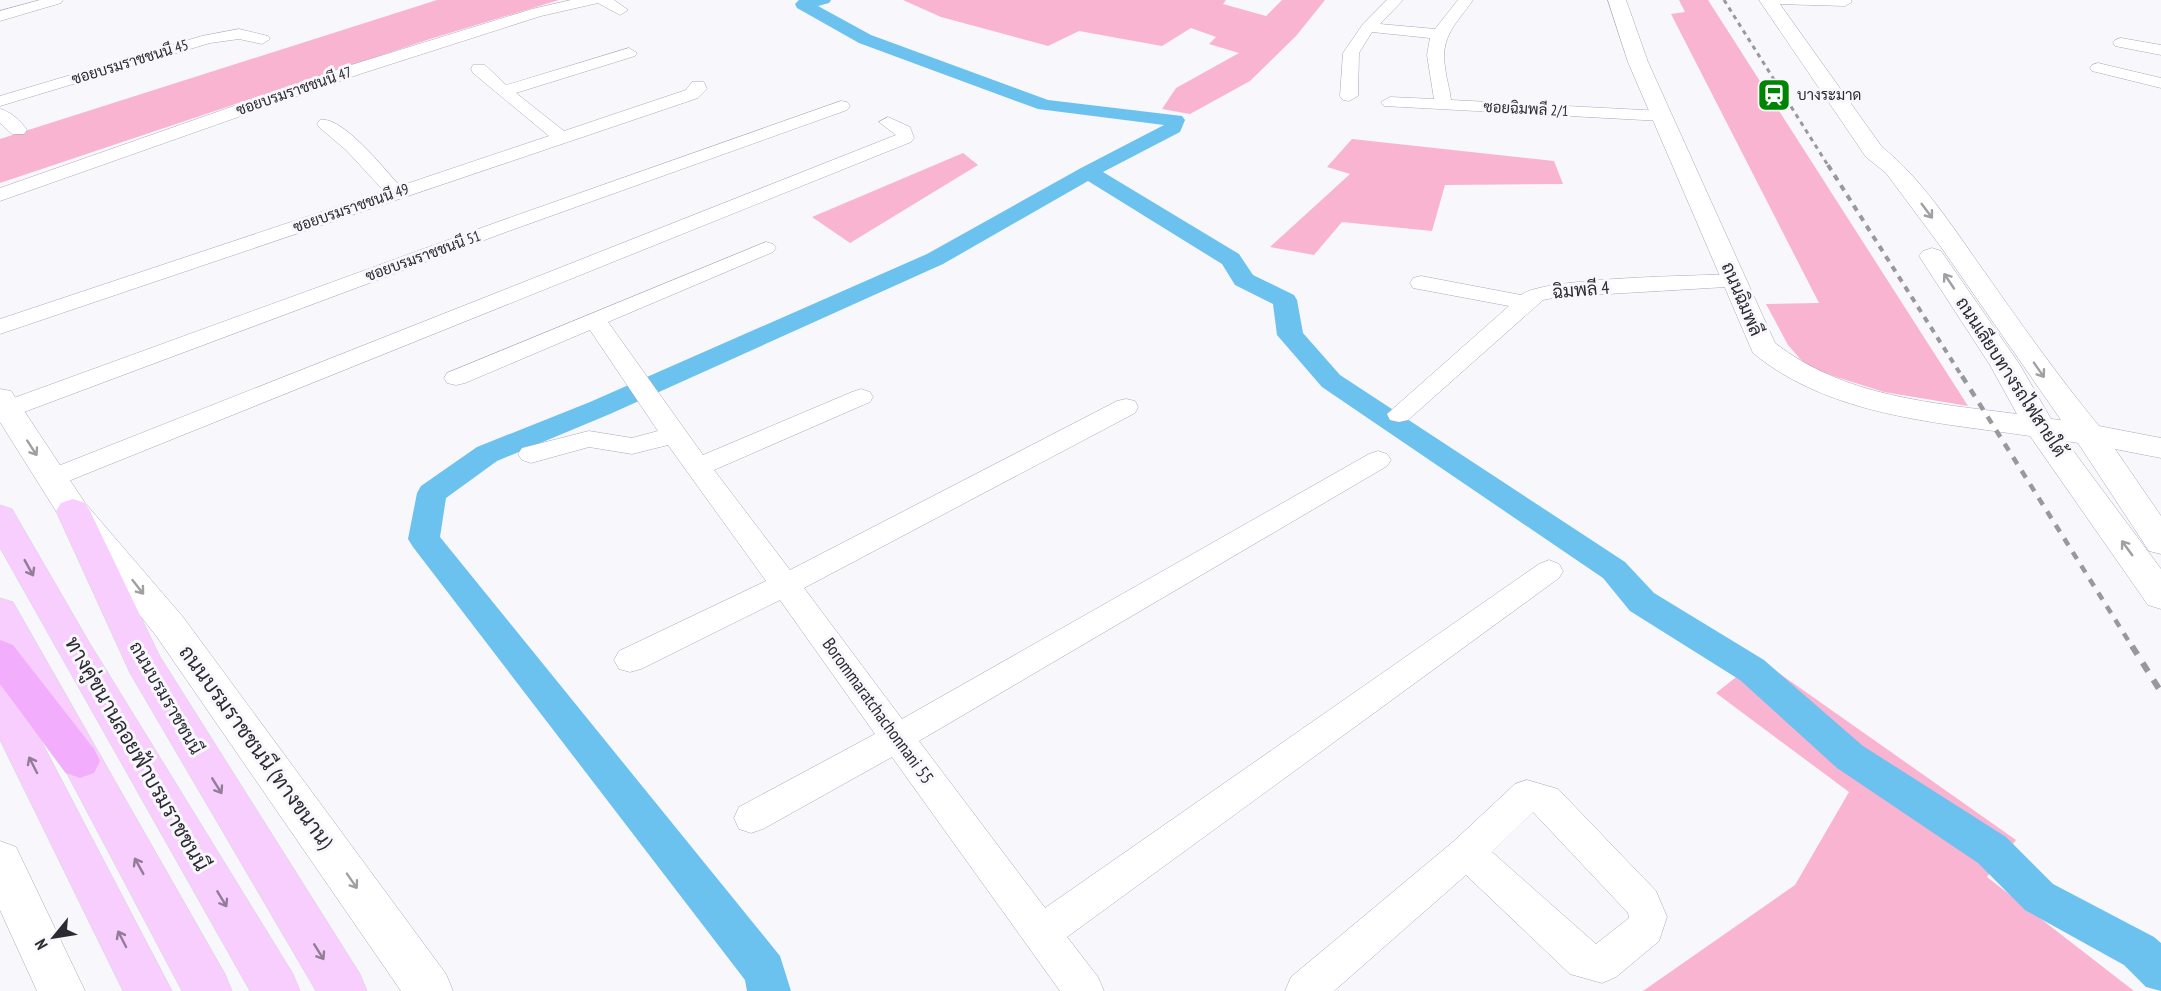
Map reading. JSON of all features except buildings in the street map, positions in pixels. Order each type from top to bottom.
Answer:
[{"type":"highway","points":[[0,655],[80,761]]},
{"type":"main road","name":"ถนนฉิมพลี","points":[[1617,0],[1638,62],[1762,347],[1777,362],[1808,379],[1847,393],[2161,448]]},
{"type":"main road","name":"ถนนเลียบทางรถไฟสายใต้","points":[[1768,0],[1874,152],[1894,168],[1951,243],[2045,379],[2089,435],[2161,542]]},
{"type":"main road","name":"ถนนเลียบทางรถไฟสายใต้","points":[[1874,152],[1871,160],[1885,186],[2005,365],[2040,427],[2161,596]]},
{"type":"main road","name":"ถนนบรมราชชนนี","points":[[3,404],[73,511],[143,662],[343,991]]},
{"type":"main road","name":"ถนนบรมราชชนนี (ทางขนาน)","points":[[73,511],[105,546],[176,636],[429,991]]},
{"type":"main road","name":"ทางคู่ขนานลอยฟ้าบรมราชชนนี","points":[[0,517],[82,662],[276,991]]},
{"type":"main road","points":[[0,612],[208,991]]},
{"type":"main road","points":[[0,700],[148,991]]},
{"type":"main road","points":[[0,861],[61,991]]},
{"type":"street","points":[[0,16],[56,0]]},
{"type":"street","name":"ซอยบรมราชชนนี 47","points":[[0,195],[354,70],[537,12],[592,0]]},
{"type":"street","points":[[603,0],[620,10]]},
{"type":"street","points":[[1349,96],[1351,53],[1368,27],[1396,0]]},
{"type":"street","points":[[1443,99],[1434,52],[1437,34],[1466,0]]},
{"type":"street","points":[[1776,0],[1833,4],[1845,2],[1844,0]]},
{"type":"street","points":[[1368,27],[1437,34]]},
{"type":"street","name":"ซอยบรมราชชนนี 45","points":[[0,101],[228,34],[250,34],[262,39]]},
{"type":"street","points":[[2121,43],[2161,50]]},
{"type":"street","points":[[503,91],[629,52]]},
{"type":"street","points":[[2098,68],[2161,83]]},
{"type":"street","points":[[479,69],[562,138]]},
{"type":"street","name":"ซอยบรมราชชนนี 49","points":[[0,327],[692,94],[699,89],[698,86]]},
{"type":"street","points":[[35,90],[48,100],[51,106]]},
{"type":"street","name":"ซอยฉิมพลี 2/1","points":[[1390,102],[1662,116]]},
{"type":"street","name":"ซอยบรมราชชนนี 51","points":[[3,404],[841,106]]},
{"type":"street","points":[[0,114],[18,130]]},
{"type":"street","points":[[52,478],[905,138],[904,131],[888,122]]},
{"type":"street","points":[[326,124],[353,146],[396,192]]},
{"type":"street","points":[[456,378],[598,324],[766,248]]},
{"type":"street","points":[[1399,414],[1530,299],[1542,272]]},
{"type":"street","name":"ฉิมพลี 4","points":[[1530,299],[1557,290],[1735,281]]},
{"type":"street","points":[[1421,283],[1530,299]]},
{"type":"street","name":"Borommaratchachonnani 55","points":[[598,324],[673,433],[1084,991]]},
{"type":"street","points":[[698,467],[861,397]]},
{"type":"street","points":[[630,660],[785,585],[1126,407]]},
{"type":"street","points":[[531,454],[589,439],[632,446],[673,433]]},
{"type":"street","points":[[751,818],[897,738],[1378,459]]},
{"type":"street","points":[[1041,933],[1549,570]]},
{"type":"street","points":[[1305,991],[1467,852],[1527,795],[1536,795],[1546,800],[1643,903],[1647,917],[1646,928],[1602,964],[1584,961],[1467,852]]},
{"type":"shaded area","points":[[437,0],[559,0],[430,39],[0,183],[0,139]]},
{"type":"shaded area","points":[[903,0],[1226,0],[1223,4],[1266,16],[1282,0],[1325,0],[1296,36],[1250,81],[1190,114],[1162,109],[1176,88],[1239,53],[1209,44],[1216,37],[1191,28],[1162,46],[1079,31],[1048,46],[941,17]]},
{"type":"shaded area","points":[[1679,0],[1708,0],[1968,406],[1884,392],[1808,368],[1788,345],[1766,304],[1819,303],[1671,14],[1685,12]]},
{"type":"shaded area","points":[[1352,139],[1554,161],[1563,184],[1445,185],[1432,231],[1342,222],[1314,255],[1270,247],[1350,174],[1327,167]]},
{"type":"shaded area","points":[[963,153],[978,165],[850,243],[812,217]]},
{"type":"shaded area","points":[[1759,659],[2016,840],[1987,877],[2134,991],[1643,991],[1795,885],[1849,792],[1716,693]]},
{"type":"waterway","points":[[823,0],[803,4],[865,39],[1045,105],[1175,120],[1173,128],[1088,172]]},
{"type":"waterway","points":[[769,991],[765,971],[424,539],[432,493],[487,454],[600,408],[935,259],[1088,172]]},
{"type":"waterway","points":[[1088,172],[1231,259],[1244,280],[1285,300],[1290,335],[1331,381],[1614,570],[1642,602],[1752,670],[1850,757],[1992,850],[2039,897],[2139,951],[2161,972]]},
{"type":"railway","points":[[1724,0],[1829,167]]},
{"type":"railway","points":[[1828,165],[1963,378]]},
{"type":"railway","points":[[1962,376],[2133,648]]},
{"type":"railway","points":[[2132,646],[2161,692]]},
{"type":"place","name":"บางระมาด","points":[[1774,95]]}]
